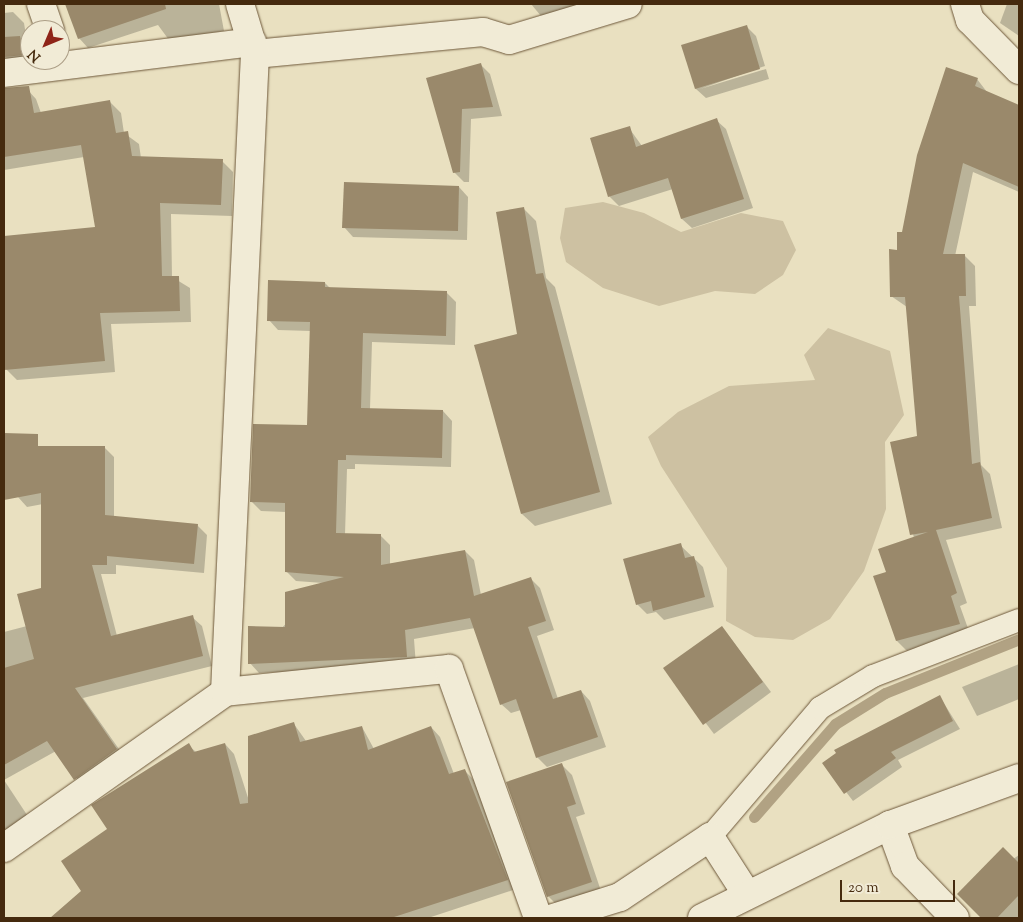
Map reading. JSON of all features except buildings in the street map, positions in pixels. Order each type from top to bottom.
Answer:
[{"type":"street","points":[[41,4],[47,20]]},
{"type":"street","points":[[225,692],[253,48],[240,4]]},
{"type":"street","points":[[70,61],[483,32],[509,40],[628,4]]},
{"type":"street","points":[[965,4],[970,20],[1019,70]]},
{"type":"street","points":[[4,73],[20,70]]},
{"type":"street","points":[[4,848],[225,692],[449,670],[538,918]]},
{"type":"street","points":[[702,918],[746,893],[890,825],[1019,778]]},
{"type":"street","points":[[890,825],[905,866],[955,918]]},
{"type":"street","points":[[553,918],[620,897],[710,837],[746,893]]},
{"type":"lane","points":[[710,837],[820,708],[873,676],[1019,620]]},
{"type":"shaded area","points":[[603,202],[644,213],[681,232],[741,213],[783,221],[796,250],[783,275],[755,294],[715,291],[659,306],[603,288],[566,262],[560,238],[565,208]]},
{"type":"shaded area","points":[[828,328],[890,351],[904,415],[885,442],[886,509],[864,571],[830,619],[793,640],[755,637],[726,621],[727,568],[661,466],[648,437],[678,412],[729,386],[815,380],[804,355]]},
{"type":"waterway","points":[[754,817],[835,724],[885,693],[1019,639]]}]
